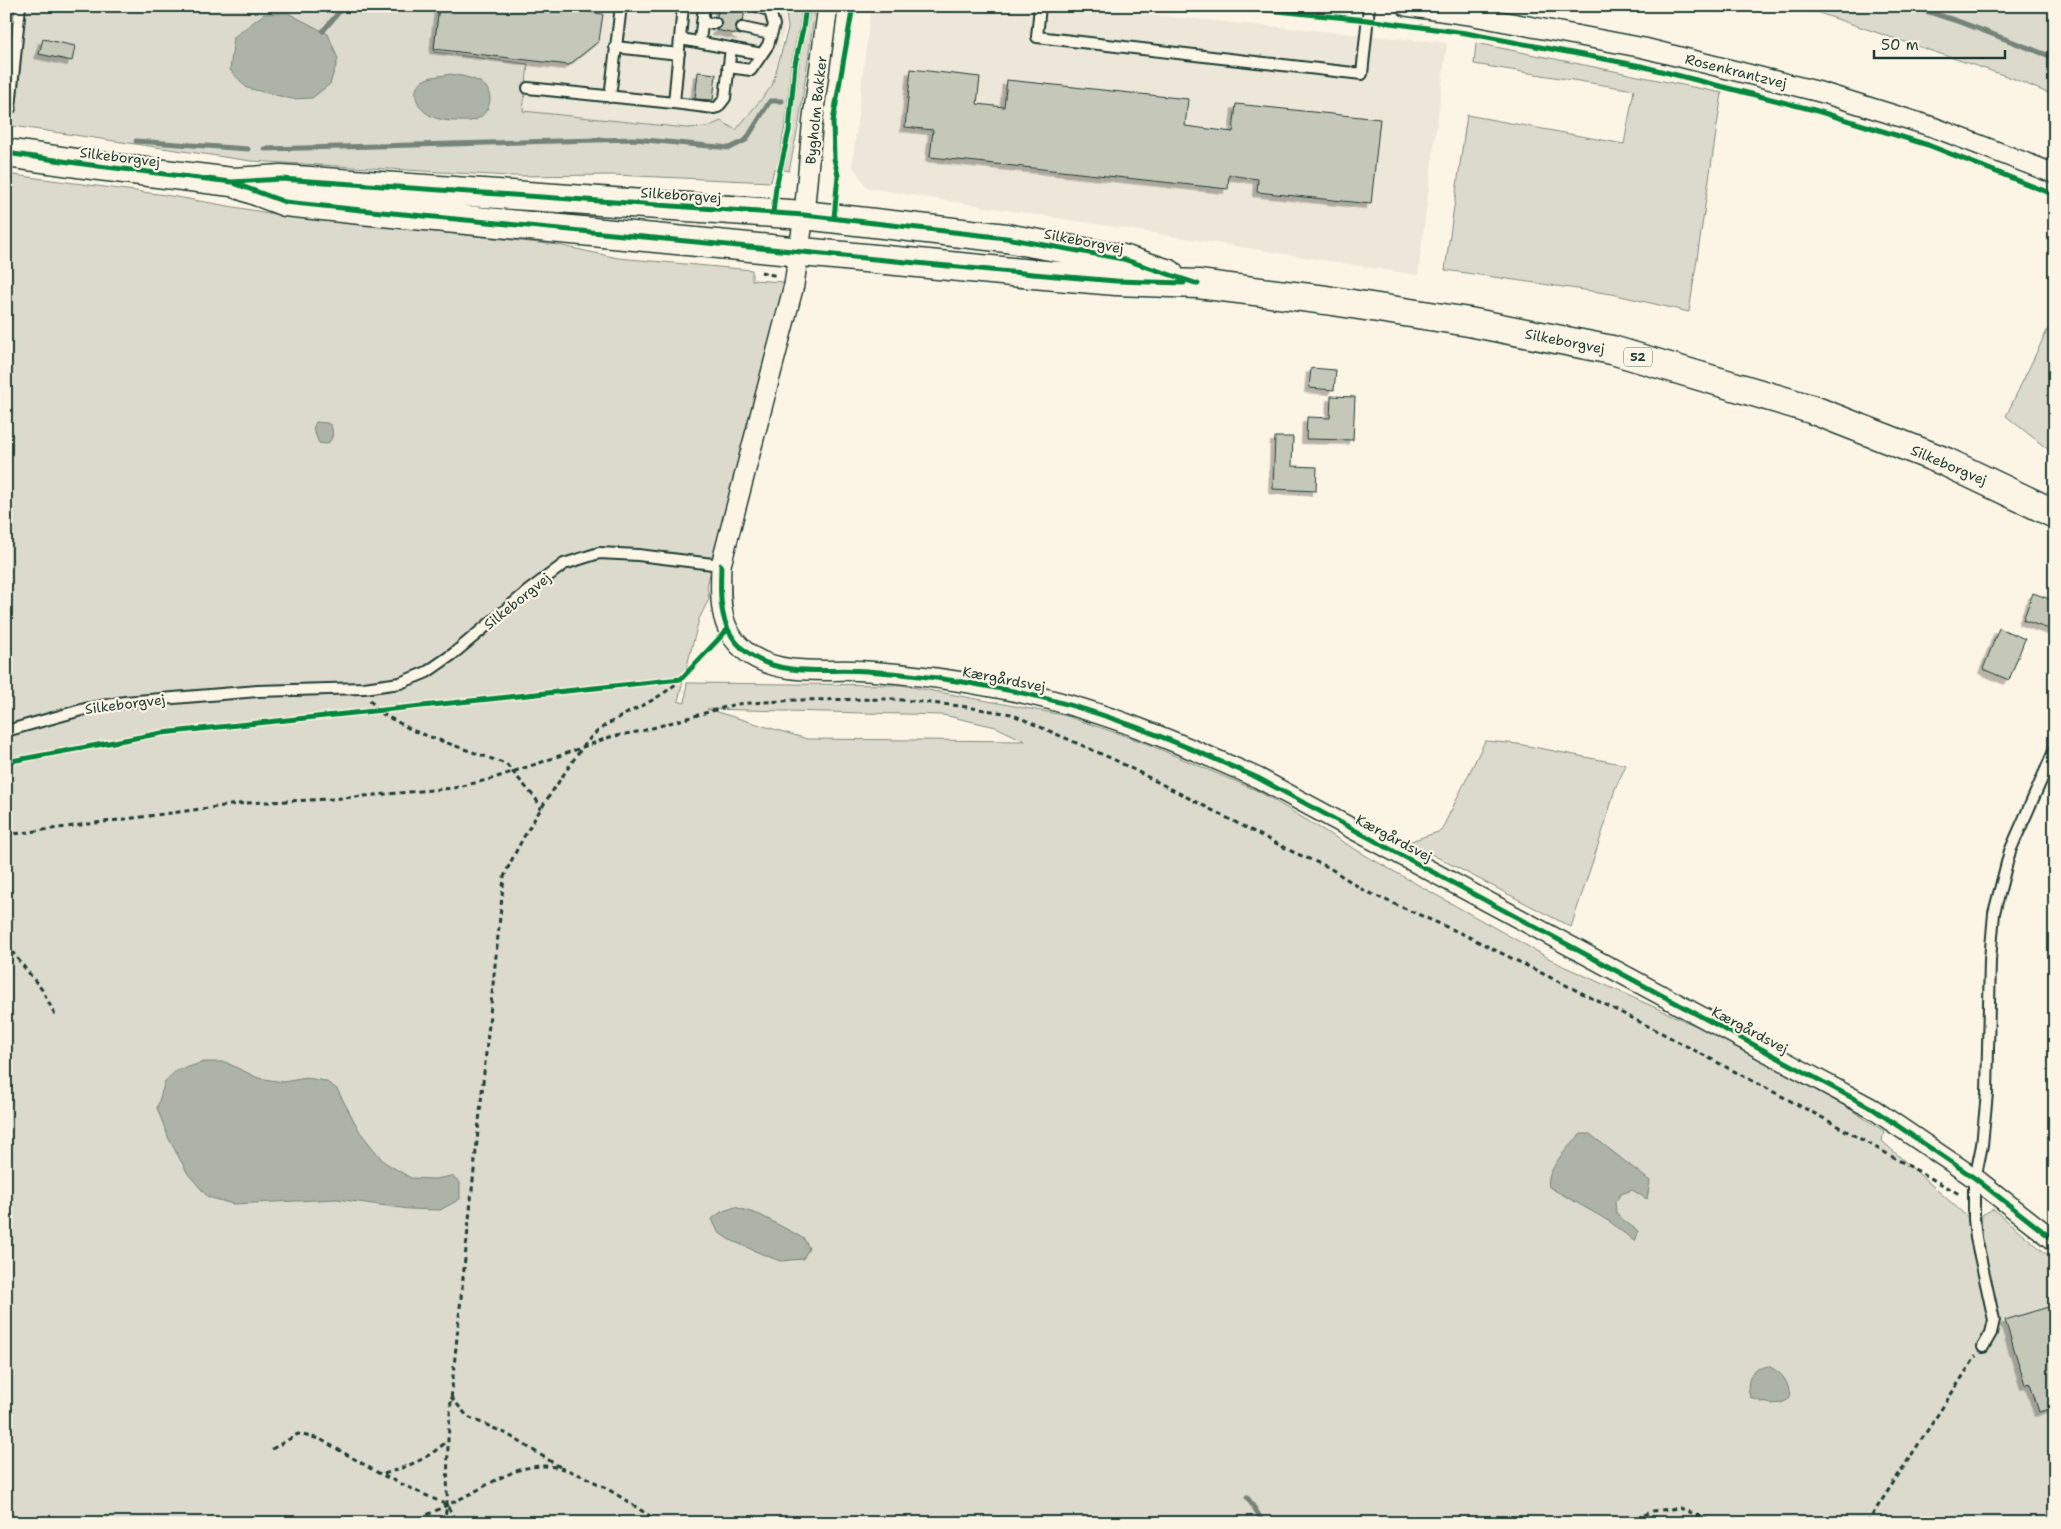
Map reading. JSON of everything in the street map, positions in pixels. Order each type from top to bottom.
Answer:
[{"type":"main road","name":"Silkeborgvej","points":[[6,153],[232,182],[281,180],[804,215],[1006,238],[1122,259],[1198,284]]},
{"type":"main road","name":"Silkeborgvej","points":[[232,182],[285,202],[1116,281],[1198,284],[1469,322],[1612,350],[1811,410],[1946,462],[2055,514]]},
{"type":"street","name":"Bygholm Bakker","points":[[804,215],[813,117],[828,6]]},
{"type":"street","name":"Rosenkrantzvej","points":[[1406,6],[1469,15],[1644,48],[1820,92],[1932,127],[2055,174]]},
{"type":"street","points":[[721,565],[772,377],[794,286],[804,215]]},
{"type":"street","name":"Kærgårdsvej","points":[[721,565],[722,619],[733,640],[752,656],[774,665],[799,670],[873,671],[934,677],[1004,689],[1069,705],[1136,727],[1258,778],[1873,1109],[1976,1179],[2055,1241]]},
{"type":"lane","points":[[6,108],[10,108],[14,85],[20,6]]},
{"type":"lane","points":[[610,98],[620,6]]},
{"type":"lane","points":[[674,104],[683,6]]},
{"type":"lane","points":[[700,41],[704,6]]},
{"type":"lane","points":[[728,67],[751,70],[768,45],[774,25],[770,11],[757,6]]},
{"type":"lane","points":[[1040,6],[1037,37],[1362,74],[1369,6]]},
{"type":"lane","points":[[702,24],[715,23]]},
{"type":"lane","points":[[742,28],[771,34]]},
{"type":"lane","points":[[681,39],[762,54]]},
{"type":"lane","points":[[616,47],[679,54]]},
{"type":"lane","points":[[528,88],[714,108],[718,107],[725,98],[731,48]]},
{"type":"lane","name":"Silkeborgvej","points":[[6,731],[85,708],[125,702],[258,691],[364,688],[400,682],[427,672],[453,654],[528,590],[564,564],[598,553],[638,555],[721,565]]},
{"type":"lane","points":[[1983,1347],[1991,1333],[1994,1320],[1976,1238],[1974,1200],[1987,1093],[1990,960],[1994,913],[2010,851],[2055,749]]},
{"type":"path","points":[[758,271],[778,277]]},
{"type":"path","points":[[444,1523],[447,1504],[451,1398],[504,877],[515,853],[541,809],[584,746],[603,727],[671,689],[688,672]]},
{"type":"path","points":[[671,680],[681,679]]},
{"type":"path","points":[[364,688],[379,712],[414,730],[506,764],[536,799],[541,809]]},
{"type":"path","points":[[6,835],[246,803],[331,800],[454,788],[514,772],[610,737],[642,731],[736,704],[796,700],[893,698],[1011,714],[1115,760],[1295,853],[1328,868],[1365,891],[1465,935],[1654,1029],[1823,1118],[1937,1183],[1974,1200]]},
{"type":"path","points":[[369,713],[389,711]]},
{"type":"path","points":[[6,944],[42,991],[56,1017]]},
{"type":"path","points":[[1867,1523],[1983,1347]]},
{"type":"path","points":[[451,1398],[468,1417],[507,1434],[562,1469],[587,1478],[661,1523]]},
{"type":"path","points":[[272,1449],[298,1434],[320,1439],[382,1475],[447,1504],[457,1523]]},
{"type":"path","points":[[382,1475],[401,1469],[433,1454],[448,1440]]},
{"type":"path","points":[[411,1523],[447,1504],[522,1470],[537,1466],[562,1469]]},
{"type":"path","points":[[1628,1523],[1652,1512],[1680,1508],[1716,1523]]},
{"type":"shaded area","points":[[6,6],[439,6],[434,52],[528,64],[523,111],[686,128],[707,127],[721,121],[736,130],[772,86],[788,28],[785,6],[801,6],[802,8],[791,64],[786,120],[777,169],[774,169],[771,182],[614,175],[509,176],[251,161],[6,125]]},
{"type":"shaded area","points":[[438,6],[783,6],[785,27],[772,86],[736,130],[721,121],[707,127],[686,128],[523,111],[434,53]]},
{"type":"shaded area","points":[[811,6],[815,7],[814,16],[799,123],[789,171],[784,170],[793,121],[799,64]]},
{"type":"shaded area","points":[[871,6],[1058,6],[1447,43],[1418,275],[868,188],[852,166]]},
{"type":"shaded area","points":[[1798,6],[2055,6],[2055,96],[2012,78]]},
{"type":"shaded area","points":[[288,13],[328,34],[338,59],[330,84],[312,98],[292,99],[247,88],[230,70],[234,37],[264,14]]},
{"type":"shaded area","points":[[1476,43],[1722,93],[1689,312],[1612,294],[1445,270],[1467,115],[1624,144],[1634,90],[1474,64]]},
{"type":"shaded area","points":[[450,74],[473,79],[485,86],[490,96],[490,101],[486,112],[482,116],[470,121],[445,120],[433,117],[422,109],[416,96],[417,87],[420,83],[430,78]]},
{"type":"shaded area","points":[[6,174],[165,195],[280,215],[558,245],[618,258],[752,270],[752,280],[783,282],[785,291],[707,586],[709,599],[699,619],[678,701],[685,703],[687,683],[901,685],[1063,715],[1140,741],[1258,791],[1370,858],[1563,966],[1703,1029],[1840,1103],[1884,1131],[1882,1141],[1981,1229],[1982,1215],[1993,1209],[2055,1261],[2055,1523],[6,1523]],"holes":[[[707,709],[943,715],[996,727],[1025,741],[807,739]]]},
{"type":"shaded area","points":[[2055,314],[2055,455],[2006,416]]},
{"type":"shaded area","points":[[316,422],[331,425],[331,440],[327,444],[319,443],[313,429]]},
{"type":"shaded area","points":[[1485,741],[1518,744],[1626,765],[1615,789],[1571,927],[1408,842],[1441,831]]},
{"type":"shaded area","points":[[204,1062],[225,1062],[258,1078],[283,1082],[307,1078],[325,1081],[337,1089],[360,1132],[384,1162],[411,1178],[435,1179],[452,1176],[460,1182],[460,1199],[440,1210],[409,1209],[337,1199],[233,1204],[208,1197],[188,1174],[169,1139],[157,1108],[165,1081],[176,1071]]},
{"type":"shaded area","points":[[1581,1134],[1590,1134],[1650,1181],[1647,1199],[1632,1190],[1621,1194],[1615,1202],[1616,1212],[1638,1231],[1634,1241],[1609,1221],[1549,1187],[1548,1181],[1554,1166]]},
{"type":"shaded area","points":[[735,1207],[760,1215],[804,1239],[809,1248],[803,1259],[780,1261],[728,1239],[718,1232],[712,1219],[721,1212]]},
{"type":"shaded area","points":[[1768,1366],[1778,1372],[1787,1383],[1790,1398],[1786,1401],[1770,1404],[1750,1397],[1749,1380],[1752,1373],[1754,1370]]},
{"type":"building","points":[[439,6],[531,6],[603,14],[599,41],[569,65],[434,49]]},
{"type":"building","points":[[719,6],[746,6],[743,21],[737,23],[735,27],[737,33],[741,35],[716,30],[722,23],[717,16]]},
{"type":"building","points":[[43,39],[75,46],[72,61],[39,54]]},
{"type":"building","points":[[911,69],[980,77],[977,104],[1004,107],[1007,80],[1188,99],[1185,126],[1233,132],[1236,104],[1380,119],[1371,204],[1257,192],[1258,179],[1229,175],[1228,189],[930,157],[933,130],[905,127]]},
{"type":"building","points":[[698,72],[716,74],[713,100],[695,99]]},
{"type":"building","points":[[1311,368],[1336,370],[1334,390],[1309,388]]},
{"type":"building","points":[[1331,396],[1355,397],[1353,440],[1306,439],[1307,417],[1330,418]]},
{"type":"building","points":[[1275,437],[1293,437],[1292,466],[1317,467],[1316,491],[1273,489]]},
{"type":"building","points":[[2033,593],[2055,601],[2055,631],[2023,620]]},
{"type":"building","points":[[1999,628],[2025,639],[2009,680],[1983,669]]},
{"type":"building","points":[[2055,1305],[2055,1407],[2039,1412],[2030,1383],[2025,1384],[2005,1320]]},
{"type":"waterway","points":[[323,31],[344,6]]},
{"type":"waterway","points":[[1911,6],[1963,23],[2055,58]]},
{"type":"waterway","points":[[265,149],[635,139],[730,148],[746,140],[770,101],[782,101]]},
{"type":"waterway","points":[[136,141],[248,149]]},
{"type":"waterway","points":[[1247,1497],[1264,1523]]},
{"type":"cycle path","points":[[773,213],[776,187],[789,131],[795,64],[806,6]]},
{"type":"cycle path","points":[[834,218],[838,175],[834,159],[833,121],[853,6]]},
{"type":"cycle path","points":[[1227,6],[1367,20],[1466,33],[1641,66],[1814,110],[1928,145],[2055,195]]},
{"type":"cycle path","points":[[6,153],[232,182],[281,179],[804,215],[1006,238],[1123,259],[1198,284]]},
{"type":"cycle path","points":[[236,184],[285,202],[361,210],[1033,274],[1116,281],[1184,283]]},
{"type":"cycle path","points":[[721,565],[721,604],[727,627],[741,647],[765,663],[793,669],[853,670],[918,676],[968,683],[1035,696],[1100,714],[1164,738],[1258,778],[1873,1109],[1976,1179],[2055,1241]]},
{"type":"cycle path","points":[[6,762],[162,733],[681,679],[728,629]]}]
